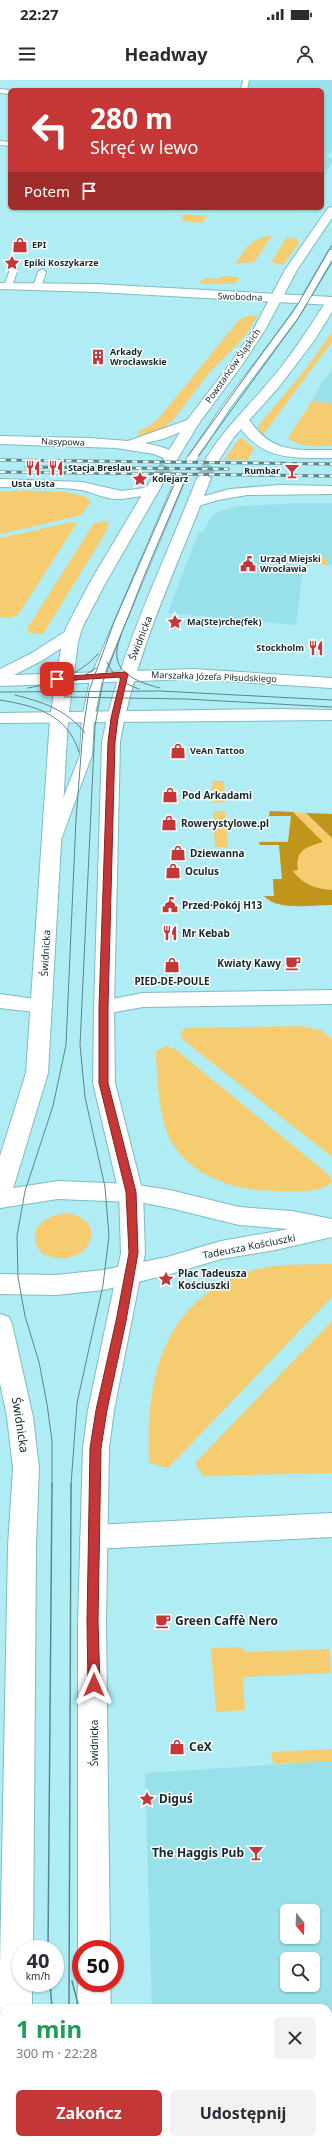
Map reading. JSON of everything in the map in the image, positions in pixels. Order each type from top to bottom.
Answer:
[{"type":"main road","name":"Powstańców Śląskich","points":[[170,458],[193,422],[238,362],[263,323],[291,270],[332,210]]},
{"type":"main road","name":"Swobodna","points":[[4,286],[31,283],[332,302]]},
{"type":"main road","name":"Swobodna","points":[[148,291],[282,287],[326,289]]},
{"type":"main road","points":[[212,460],[219,447],[276,382],[322,321],[332,302]]},
{"type":"main road","points":[[242,420],[252,437],[258,442],[273,449],[296,453],[332,454]]},
{"type":"main road","name":"Nasypowa","points":[[125,444],[153,438],[193,422]]},
{"type":"main road","name":"Nasypowa","points":[[0,440],[125,444],[162,450],[170,458]]},
{"type":"main road","points":[[195,503],[204,478]]},
{"type":"main road","name":"Świdnicka","points":[[0,483],[82,486],[105,493],[121,495],[156,484],[139,509],[97,584],[72,634],[59,719],[37,1073],[0,1192]]},
{"type":"main road","points":[[195,503],[216,495],[257,488],[332,490]]},
{"type":"main road","name":"Świdnicka","points":[[94,1940],[92,1622],[96,1448],[101,1410],[134,1253],[131,1192],[104,1083],[104,1007],[111,742],[114,718],[125,674],[195,503]]},
{"type":"main road","points":[[0,675],[15,669],[72,634]]},
{"type":"main road","name":"Marszałka Józefa Piłsudskiego","points":[[0,681],[125,674],[193,674],[332,683]]},
{"type":"main road","points":[[0,718],[59,719],[279,714],[332,715]]},
{"type":"main road","points":[[104,1007],[143,1000],[332,997]]},
{"type":"main road","points":[[0,1001],[42,1006]]},
{"type":"main road","name":"Tadeusza Kościuszki","points":[[0,1199],[43,1191],[64,1190],[131,1192],[170,1199],[238,1216],[292,1220],[332,1228]]},
{"type":"main road","name":"Tadeusza Kościuszki","points":[[0,1284],[56,1285],[91,1282],[130,1276],[221,1250],[290,1238],[332,1228]]},
{"type":"main road","name":"Świdnicka","points":[[0,1324],[20,1417],[26,1468],[22,1546],[18,1909],[15,2004]]},
{"type":"main road","points":[[94,1537],[332,1525]]},
{"type":"main road","points":[[94,1992],[94,2004]]},
{"type":"lane","points":[[191,460],[208,432],[306,300],[332,252]]},
{"type":"lane","points":[[4,286],[14,269]]},
{"type":"lane","points":[[31,283],[42,272]]},
{"type":"lane","points":[[51,846],[86,755],[88,718],[96,676],[181,478]]},
{"type":"shaded area","points":[[244,80],[332,80],[332,150],[326,157],[332,158],[332,162],[324,177],[324,88],[243,88]]},
{"type":"shaded area","points":[[183,214],[206,216],[203,223],[182,221]]},
{"type":"shaded area","points":[[272,236],[254,262],[235,264],[254,241]]},
{"type":"shaded area","points":[[287,237],[297,239],[299,243],[283,265],[273,263],[272,261]]},
{"type":"shaded area","points":[[221,276],[239,278],[235,284],[198,283],[206,278],[219,279]]},
{"type":"shaded area","points":[[258,315],[245,336],[209,373],[173,420],[162,429],[138,436],[139,431],[151,425],[159,418],[239,320],[246,316]]},
{"type":"shaded area","points":[[332,332],[332,342],[262,436],[258,426],[305,370]]},
{"type":"shaded area","points":[[332,370],[332,404],[312,401],[322,383]]},
{"type":"shaded area","points":[[312,401],[332,404],[332,446],[303,445],[288,438]]},
{"type":"shaded area","points":[[240,438],[254,448],[248,460],[224,460]]},
{"type":"shaded area","points":[[0,491],[63,492],[76,494],[91,501],[82,514],[78,516],[0,534]]},
{"type":"shaded area","name":"Urząd Miejski Wrocławia","points":[[288,503],[332,503],[332,565],[308,563],[308,568],[303,568],[296,625],[168,613],[199,531],[203,532],[212,516],[221,511],[237,506]]},
{"type":"shaded area","points":[[109,521],[106,532],[43,634],[29,633],[27,629],[94,523]]},
{"type":"shaded area","points":[[73,522],[77,523],[18,615],[9,618],[0,617],[0,538]]},
{"type":"shaded area","points":[[304,556],[326,557],[327,565],[308,563],[308,568],[303,568]]},
{"type":"shaded area","points":[[212,781],[224,781],[225,802],[213,803]]},
{"type":"shaded area","points":[[213,811],[225,811],[228,847],[215,847]]},
{"type":"shaded area","points":[[270,811],[332,814],[332,905],[296,906],[277,904],[264,896],[274,896],[273,879],[282,879],[279,845],[260,845],[259,842],[288,841],[291,816],[269,816]]},
{"type":"shaded area","points":[[270,811],[293,812],[323,842],[303,850],[298,857],[298,870],[293,871],[297,876],[310,885],[332,890],[332,905],[296,906],[277,904],[264,896],[274,896],[273,879],[282,879],[279,845],[260,845],[259,842],[288,842],[291,816],[269,816]]},
{"type":"shaded area","points":[[306,813],[332,814],[332,838]]},
{"type":"shaded area","points":[[301,1026],[323,1031],[332,1040],[332,1157],[183,1040],[180,1034],[185,1028]]},
{"type":"shaded area","points":[[167,1046],[175,1049],[329,1175],[332,1182],[327,1186],[307,1191],[262,1190],[227,1184],[196,1168],[183,1157],[172,1143],[165,1127],[158,1089],[156,1051]]},
{"type":"shaded area","points":[[64,1213],[79,1217],[88,1224],[91,1233],[90,1242],[83,1250],[74,1256],[61,1258],[46,1255],[41,1252],[36,1244],[35,1237],[38,1227],[42,1222],[52,1216]]},
{"type":"shaded area","points":[[332,1264],[332,1297],[168,1468],[149,1463],[151,1402],[156,1374],[165,1347],[178,1323],[197,1302],[221,1284],[261,1268]]},
{"type":"shaded area","points":[[332,1321],[332,1473],[203,1476],[195,1463]]},
{"type":"shaded area","points":[[243,1647],[244,1652],[329,1649],[331,1673],[243,1677],[245,1710],[216,1712],[211,1648]]},
{"type":"shaded area","points":[[332,1749],[332,1761],[273,1764],[271,1752]]},
{"type":"shaded area","points":[[332,1761],[332,2004],[152,2004],[145,1773]]},
{"type":"tunnel","points":[[159,478],[170,460]]},
{"type":"tunnel","points":[[204,478],[212,460]]},
{"type":"tram line","points":[[188,456],[298,304],[332,245]]},
{"type":"tram line","points":[[198,456],[297,320],[332,262]]},
{"type":"tram line","points":[[89,691],[114,622],[177,478]]},
{"type":"tram line","points":[[120,637],[142,581],[185,480]]},
{"type":"tram line","points":[[109,665],[120,637]]},
{"type":"tram line","points":[[120,637],[117,647],[117,658],[119,665],[134,679],[160,688]]},
{"type":"tram line","points":[[28,688],[48,684],[75,673],[98,654]]},
{"type":"tram line","points":[[107,662],[109,665]]},
{"type":"tram line","points":[[101,691],[103,681],[109,665]]},
{"type":"tram line","points":[[109,665],[116,676],[129,685],[139,689]]},
{"type":"tram line","points":[[55,689],[79,679],[96,668]]},
{"type":"tram line","points":[[0,692],[89,691]]},
{"type":"tram line","points":[[88,697],[89,691]]},
{"type":"tram line","points":[[89,691],[101,691]]},
{"type":"tram line","points":[[100,698],[101,691]]},
{"type":"tram line","points":[[101,691],[160,691],[332,700]]},
{"type":"tram line","points":[[15,695],[54,708],[70,718],[83,731]]},
{"type":"tram line","points":[[64,697],[88,697]]},
{"type":"tram line","points":[[83,731],[88,697]]},
{"type":"tram line","points":[[88,697],[100,698]]},
{"type":"tram line","points":[[71,1485],[77,1403],[103,1285],[109,1236],[105,1187],[85,1097],[80,1045],[95,726],[100,698]]},
{"type":"tram line","points":[[100,698],[186,699],[332,707]]},
{"type":"tram line","points":[[0,700],[38,709],[58,720],[74,739],[79,752]]},
{"type":"tram line","points":[[52,1484],[52,1441],[47,1404],[39,1362],[25,1316],[18,1277],[17,1236],[25,1191],[53,1106],[66,1045],[76,819],[83,731]]},
{"type":"tram line","points":[[48,1940],[52,1484]]},
{"type":"tram line","points":[[69,2004],[71,1484]]},
{"type":"tram line","points":[[51,1992],[52,2004]]},
{"type":"tram line","points":[[75,1992],[78,2004]]},
{"type":"railway","points":[[0,460],[332,464]]},
{"type":"railway","points":[[26,467],[228,469]]},
{"type":"railway","points":[[0,472],[332,476]]},
{"type":"place","name":"EPI","points":[[20,245]]},
{"type":"place","name":"Epiki Koszykarze","points":[[12,263]]},
{"type":"place","name":"Arkady Wrocławskie","points":[[98,357]]},
{"type":"place","name":"Usta Usta","points":[[33,468]]},
{"type":"place","name":"Stacja Breslau","points":[[56,468]]},
{"type":"place","name":"Rumbar","points":[[292,471]]},
{"type":"place","name":"Kolejarz","points":[[140,479]]},
{"type":"place","name":"Urząd Miejski Wrocławia","points":[[248,564]]},
{"type":"place","name":"Ma(Ste)rche(fek)","points":[[175,622]]},
{"type":"place","name":"Stockholm","points":[[316,648]]},
{"type":"place","name":"VeAn Tattoo","points":[[178,751]]},
{"type":"place","name":"Pod Arkadami","points":[[170,795]]},
{"type":"place","name":"Rowerystylowe.pl","points":[[169,823]]},
{"type":"place","name":"Dziewanna","points":[[178,853]]},
{"type":"place","name":"Oculus","points":[[173,871]]},
{"type":"place","name":"Przed·Pokój H13","points":[[170,905]]},
{"type":"place","name":"Mr Kebab","points":[[170,933]]},
{"type":"place","name":"Kwiaty Kawy","points":[[293,963]]},
{"type":"place","name":"PIED-DE-POULE","points":[[172,965]]},
{"type":"place","name":"Plac Tadeusza Kościuszki","points":[[166,1279]]},
{"type":"place","name":"Green Caffè Nero","points":[[163,1621]]},
{"type":"place","name":"CeX","points":[[177,1747]]},
{"type":"place","name":"Diguś","points":[[147,1799]]},
{"type":"place","name":"The Haggis Pub","points":[[256,1853]]},
{"type":"route","points":[[57,679],[125,674],[114,718],[111,742],[104,1007],[104,1083],[131,1192],[134,1253],[121,1321],[101,1410],[96,1448],[92,1622],[94,1685]]}]
